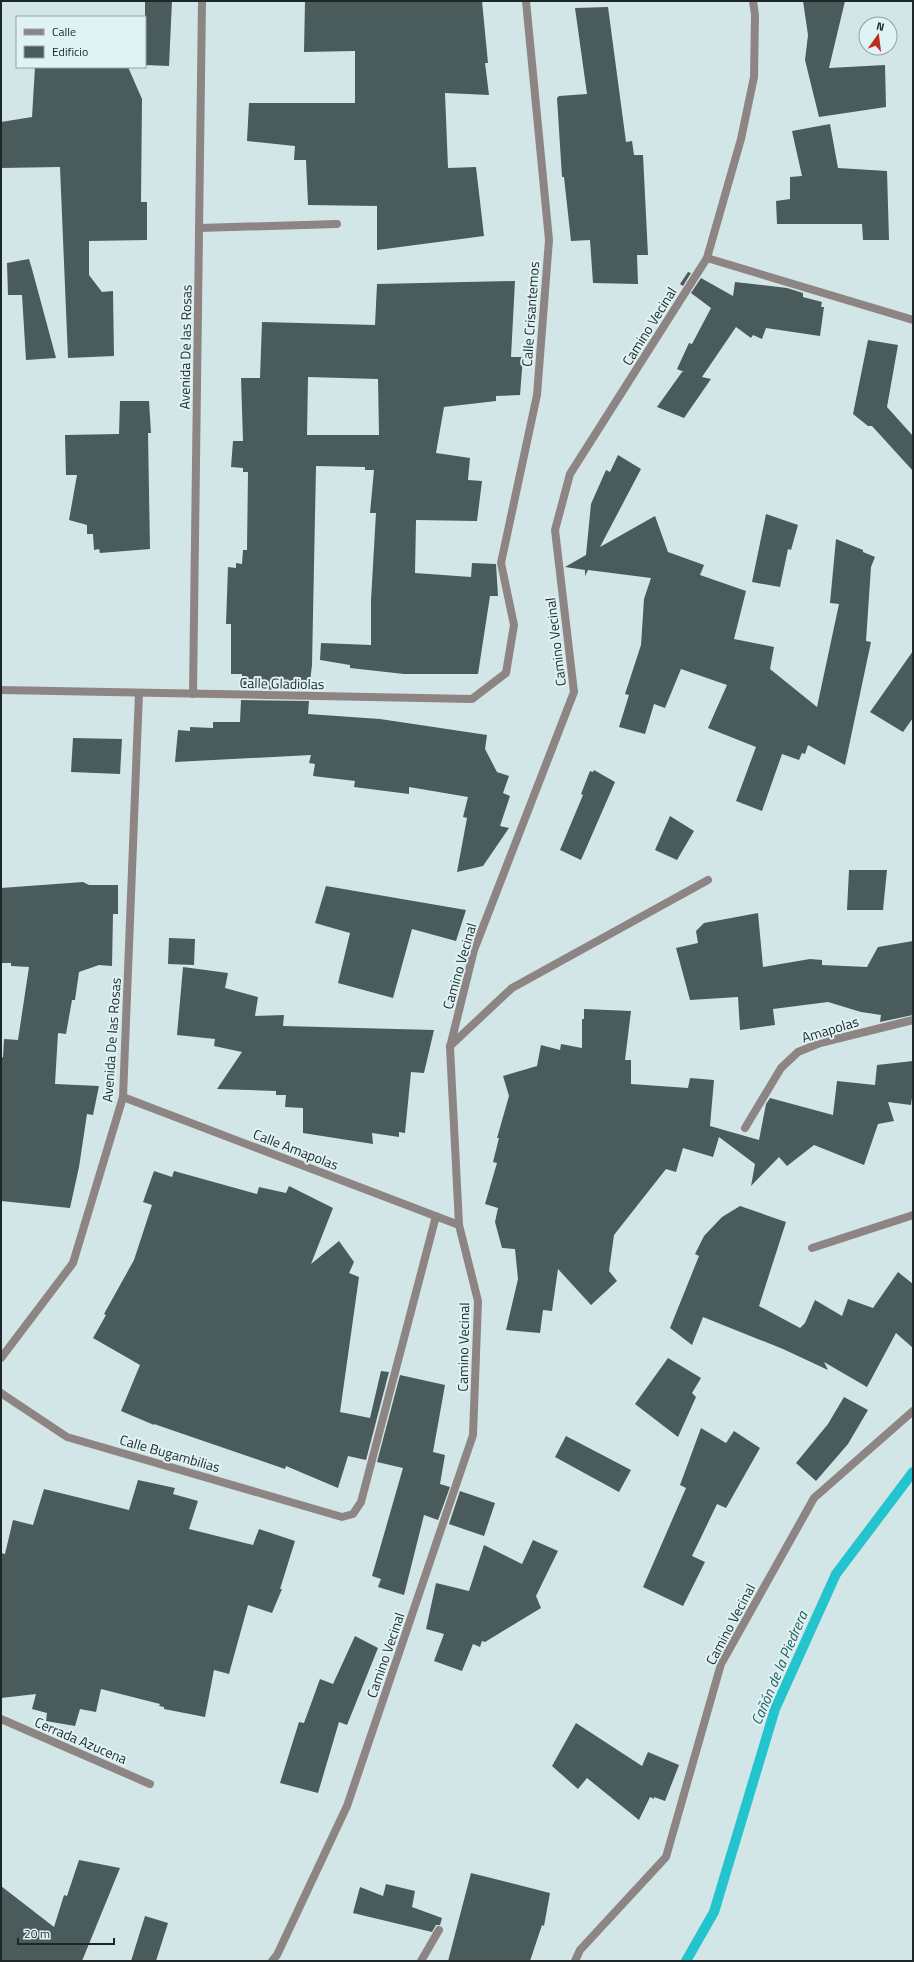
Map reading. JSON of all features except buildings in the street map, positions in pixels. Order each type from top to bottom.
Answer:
[{"type":"street","name":"Avenida De las Rosas","points":[[193,694],[202,1]]},
{"type":"street","name":"Calle Crisantemos","points":[[514,625],[501,563],[537,395],[549,240],[526,1]]},
{"type":"street","name":"Camino Vecinal","points":[[272,1961],[277,1955],[348,1806],[473,1435],[478,1300],[459,1224],[450,1047],[474,950],[574,692],[556,530],[570,474],[706,258],[741,139],[754,77],[755,15],[753,1]]},
{"type":"street","points":[[199,228],[337,224]]},
{"type":"street","points":[[706,258],[913,320]]},
{"type":"street","name":"Calle Gladiolas","points":[[1,690],[472,699],[506,673],[514,625]]},
{"type":"street","name":"Avenida De las Rosas","points":[[1,1358],[73,1263],[123,1098],[139,693]]},
{"type":"street","points":[[450,1047],[512,988],[708,880]]},
{"type":"street","name":"Amapolas","points":[[744,1128],[781,1068],[798,1052],[820,1043],[913,1020]]},
{"type":"street","name":"Calle Amapolas","points":[[123,1098],[459,1224]]},
{"type":"street","points":[[812,1248],[913,1215]]},
{"type":"street","name":"Calle Bugambilias","points":[[1,1393],[67,1437],[342,1517],[353,1514],[361,1502],[436,1216]]},
{"type":"street","name":"Camino Vecinal","points":[[575,1961],[580,1950],[666,1857],[721,1664],[814,1498],[913,1411]]},
{"type":"street","name":"Cerrada Azucena","points":[[1,1719],[150,1784]]},
{"type":"street","points":[[421,1961],[438,1930]]},
{"type":"waterway","name":"Cañón de la Piedrera","points":[[686,1961],[714,1912],[775,1709],[836,1574],[913,1472]]}]
